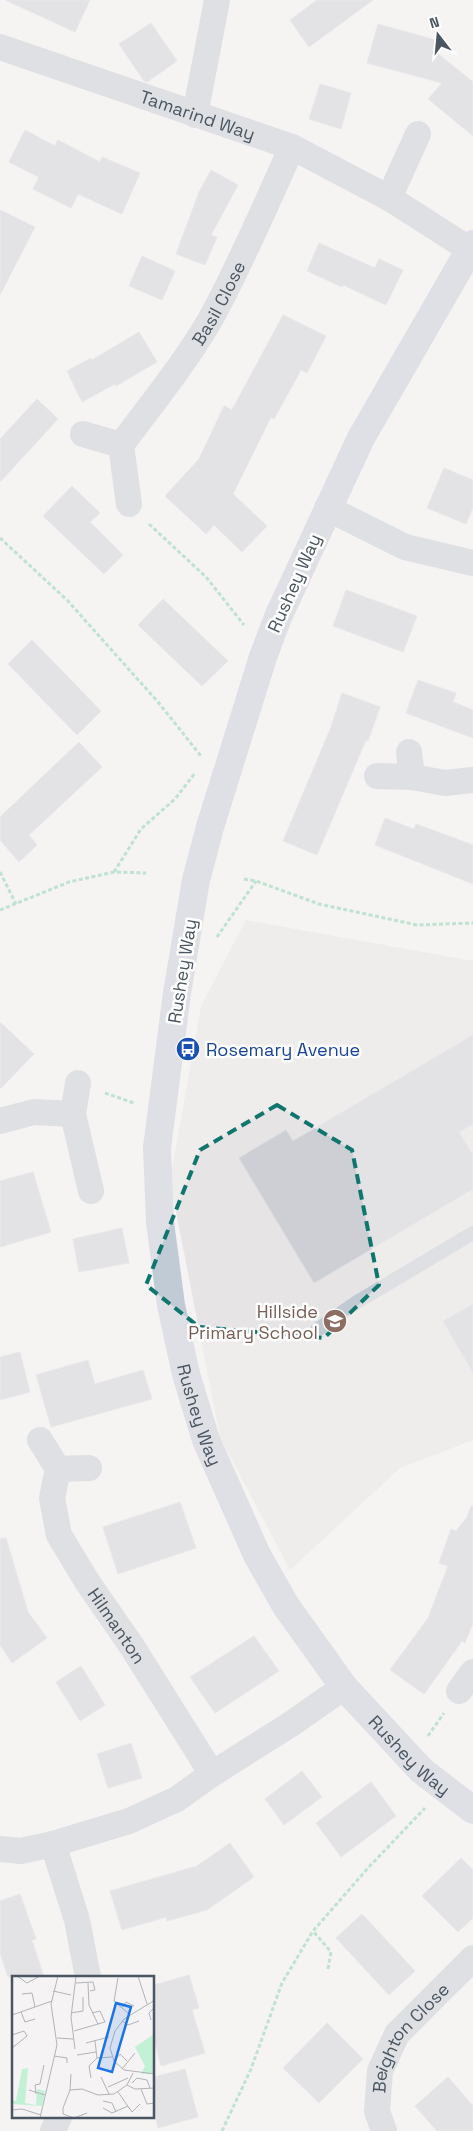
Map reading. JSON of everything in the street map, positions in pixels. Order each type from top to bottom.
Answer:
[{"type":"street","points":[[195,115],[217,0]]},
{"type":"street","name":"Tamarind Way","points":[[0,47],[292,147],[389,198],[471,246]]},
{"type":"street","points":[[389,198],[418,134]]},
{"type":"street","name":"Basil Close","points":[[121,445],[157,397],[209,320],[292,147]]},
{"type":"street","name":"Rushey Way","points":[[471,246],[360,438],[278,617],[263,657],[210,827],[196,880],[177,993],[157,1148],[160,1222],[171,1305],[195,1408],[206,1440],[257,1555],[286,1606],[344,1687],[422,1770],[473,1810]]},
{"type":"street","points":[[84,434],[121,445],[129,504]]},
{"type":"street","points":[[327,508],[405,547],[473,563]]},
{"type":"street","points":[[376,776],[410,765],[445,783],[473,780]]},
{"type":"street","points":[[78,1083],[73,1114],[91,1192]]},
{"type":"street","points":[[0,1121],[34,1112],[73,1114]]},
{"type":"street","points":[[40,1440],[58,1469],[89,1468]]},
{"type":"street","name":"Hilmanton","points":[[58,1469],[52,1498],[59,1535],[212,1774]]},
{"type":"street","points":[[0,1849],[21,1851],[52,1844],[128,1821],[177,1799],[344,1687]]},
{"type":"street","points":[[52,1844],[77,1920],[88,1976]]},
{"type":"street","name":"Beighton Close","points":[[384,2131],[377,2112],[380,2072],[396,2034],[473,1958]]},
{"type":"street","points":[[53,2131],[58,2118]]},
{"type":"lane","points":[[317,1330],[357,1302],[473,1233]]},
{"type":"path","points":[[129,504],[206,577],[247,628]]},
{"type":"path","points":[[0,538],[67,600],[158,702],[204,760]]},
{"type":"path","points":[[114,872],[141,829],[174,799],[198,768]]},
{"type":"path","points":[[0,872],[16,904]]},
{"type":"path","points":[[0,910],[69,882],[114,872],[146,873]]},
{"type":"path","points":[[244,879],[256,881],[319,904],[417,925],[473,923]]},
{"type":"path","points":[[78,1083],[161,1112]]},
{"type":"path","points":[[427,1737],[466,1682]]},
{"type":"path","points":[[222,2131],[251,2069],[282,1983],[313,1931],[368,1868],[427,1806]]},
{"type":"path","points":[[313,1931],[331,1952],[328,1969]]},
{"type":"highlighted area","points":[[277,1105],[352,1150],[379,1285],[324,1338],[199,1327],[146,1285],[200,1150]]},
{"type":"shaded area","name":"Hillside Primary School","points":[[246,920],[473,961],[473,1440],[400,1468],[290,1570],[220,1437],[170,1181],[201,1006]]},
{"type":"building","points":[[5,0],[90,0],[75,32]]},
{"type":"building","points":[[317,0],[373,0],[309,47],[290,20]]},
{"type":"building","points":[[151,23],[177,61],[147,82],[144,81],[119,44]]},
{"type":"building","points":[[378,24],[439,41],[436,52],[473,82],[473,136],[428,99],[442,83],[367,63]]},
{"type":"building","points":[[320,84],[351,93],[341,129],[309,119]]},
{"type":"building","points":[[25,130],[55,146],[58,140],[100,162],[102,157],[140,173],[122,214],[78,194],[71,208],[33,189],[39,177],[9,162]]},
{"type":"building","points":[[211,170],[238,185],[211,235],[217,237],[205,265],[176,254],[199,192]]},
{"type":"building","points":[[0,210],[35,227],[0,295]]},
{"type":"building","points":[[319,243],[375,268],[379,259],[403,270],[386,305],[307,271]]},
{"type":"building","points":[[142,256],[175,271],[162,300],[129,286]]},
{"type":"building","points":[[283,315],[326,336],[307,373],[301,370],[274,419],[271,417],[233,494],[267,526],[242,552],[214,525],[206,534],[165,496],[199,459],[224,406],[232,410]]},
{"type":"building","points":[[139,332],[157,362],[116,386],[115,384],[82,402],[67,371],[91,358],[92,360]]},
{"type":"building","points":[[37,399],[58,419],[0,482],[0,439]]},
{"type":"building","points":[[444,468],[473,480],[473,507],[466,524],[427,508]]},
{"type":"building","points":[[72,486],[100,513],[90,522],[123,555],[104,574],[43,516]]},
{"type":"building","points":[[346,590],[417,616],[403,652],[333,626]]},
{"type":"building","points":[[163,599],[228,661],[202,686],[138,625]]},
{"type":"building","points":[[32,640],[101,711],[77,735],[8,664]]},
{"type":"building","points":[[418,680],[456,693],[453,702],[473,710],[473,738],[406,713]]},
{"type":"building","points":[[342,693],[380,707],[368,741],[366,740],[317,855],[283,841],[331,727]]},
{"type":"building","points":[[79,742],[102,767],[29,835],[37,845],[19,862],[0,840],[0,817]]},
{"type":"building","points":[[385,818],[414,829],[416,824],[473,845],[473,884],[375,845]]},
{"type":"building","points":[[0,1022],[34,1054],[0,1089]]},
{"type":"building","points":[[473,1035],[473,1124],[459,1132],[473,1155],[473,1189],[314,1283],[239,1158],[286,1130],[293,1141]]},
{"type":"building","points":[[33,1172],[51,1232],[0,1247],[0,1181]]},
{"type":"building","points":[[122,1228],[129,1263],[79,1272],[73,1239]]},
{"type":"building","points":[[473,1304],[473,1373],[443,1321]]},
{"type":"building","points":[[20,1352],[30,1392],[0,1400],[0,1357]]},
{"type":"building","points":[[88,1360],[95,1384],[143,1370],[152,1399],[51,1427],[36,1375]]},
{"type":"building","points":[[180,1502],[196,1548],[118,1574],[103,1527]]},
{"type":"building","points":[[471,1506],[473,1506],[473,1623],[465,1643],[462,1641],[424,1694],[390,1670],[428,1618],[448,1566],[439,1563],[451,1529],[456,1531],[467,1517]]},
{"type":"building","points":[[6,1538],[28,1612],[47,1638],[12,1663],[0,1645],[0,1539]]},
{"type":"building","points":[[254,1636],[279,1671],[215,1713],[190,1677]]},
{"type":"building","points":[[81,1666],[105,1705],[80,1721],[56,1682]]},
{"type":"building","points":[[131,1743],[142,1778],[108,1788],[97,1754]]},
{"type":"building","points":[[302,1771],[322,1797],[284,1825],[265,1799]]},
{"type":"building","points":[[371,1782],[396,1816],[341,1857],[316,1823]]},
{"type":"building","points":[[230,1843],[254,1877],[207,1910],[167,1921],[166,1917],[122,1930],[110,1891],[197,1866]]},
{"type":"building","points":[[461,1858],[473,1870],[473,1918],[458,1932],[422,1896]]},
{"type":"building","points":[[20,1894],[36,1939],[32,1940],[44,1976],[8,1977],[0,1953],[0,1901]]},
{"type":"building","points":[[362,1914],[415,1971],[389,1995],[336,1938]]},
{"type":"building","points":[[189,1975],[199,2008],[192,2010],[205,2053],[161,2066],[155,2044],[155,1985]]},
{"type":"building","points":[[327,2023],[363,2059],[319,2103],[283,2068]]},
{"type":"building","points":[[185,2069],[198,2117],[158,2128],[155,2116],[155,2077]]},
{"type":"building","points":[[448,2077],[473,2106],[473,2131],[437,2131],[415,2106]]},
{"type":"place","name":"Rosemary Avenue","points":[[188,1049]]},
{"type":"place","name":"Hillside Primary School","points":[[335,1321]]}]
